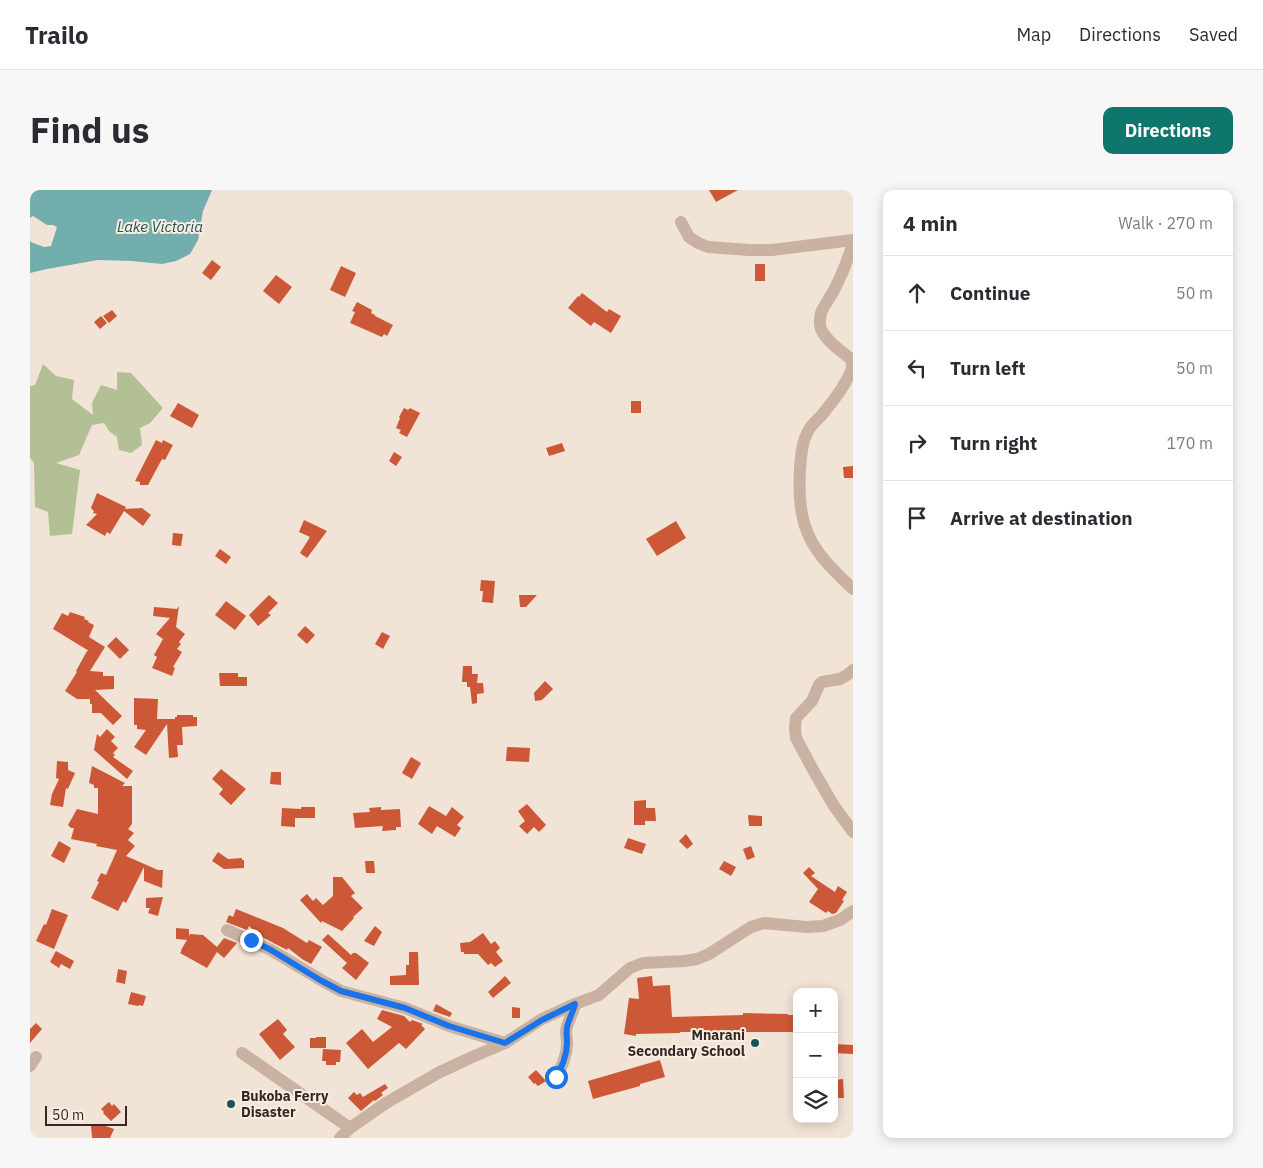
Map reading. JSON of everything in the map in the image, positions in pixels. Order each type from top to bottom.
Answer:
[{"type":"street","points":[[681,222],[689,237],[708,247],[772,250],[853,242],[845,266],[825,304],[820,321],[824,335],[851,359],[852,369],[837,394],[806,435],[803,444],[800,484],[804,525],[812,542],[824,560],[853,589]]},
{"type":"street","points":[[853,670],[840,679],[822,682],[812,701],[796,718],[795,728],[796,738],[808,760],[834,806],[853,832]]},
{"type":"street","points":[[340,1138],[350,1128],[386,1103],[438,1073],[505,1043],[542,1020],[575,1004],[600,995],[630,968],[643,963],[697,959],[750,927],[764,923],[806,927],[823,926],[840,920],[853,911]]},
{"type":"street","points":[[227,930],[271,950],[341,991],[405,1008],[449,1026],[505,1043]]},
{"type":"street","points":[[556,1077],[564,1061],[567,1044],[566,1032],[575,1004]]},
{"type":"street","points":[[242,1053],[350,1128]]},
{"type":"green space","points":[[43,364],[56,376],[74,380],[72,399],[93,415],[92,403],[101,385],[117,390],[117,372],[131,373],[163,408],[150,423],[140,428],[142,445],[131,453],[119,450],[117,437],[109,431],[104,423],[92,425],[79,455],[56,463],[80,470],[72,534],[50,536],[48,512],[35,507],[34,463],[30,458],[30,386],[35,385]]},
{"type":"water","name":"Lake Victoria","points":[[30,190],[212,190],[203,211],[198,240],[190,254],[176,261],[162,264],[98,260],[30,273],[30,240],[44,247],[51,246],[57,227],[47,225],[33,216],[30,218]]},
{"type":"building","points":[[709,190],[738,190],[716,202]]},
{"type":"building","points":[[212,260],[221,267],[211,280],[202,273]]},
{"type":"building","points":[[755,264],[765,264],[765,281],[755,281]]},
{"type":"building","points":[[341,266],[356,273],[345,297],[330,290]]},
{"type":"building","points":[[276,275],[292,287],[279,304],[263,291]]},
{"type":"building","points":[[582,293],[607,312],[609,309],[621,316],[611,333],[594,322],[591,326],[568,308]]},
{"type":"building","points":[[357,302],[372,310],[371,313],[375,316],[393,325],[387,336],[384,334],[382,337],[350,323],[355,312],[352,311]]},
{"type":"building","points":[[112,310],[117,316],[109,323],[103,316]]},
{"type":"building","points":[[101,316],[107,323],[100,329],[94,322]]},
{"type":"building","points":[[631,401],[641,401],[641,413],[631,413]]},
{"type":"building","points":[[178,403],[199,415],[192,428],[170,416]]},
{"type":"building","points":[[404,408],[408,410],[410,408],[420,413],[407,437],[399,433],[401,430],[396,428]]},
{"type":"building","points":[[156,440],[162,443],[163,440],[173,445],[165,460],[162,459],[148,485],[140,485],[140,482],[135,481]]},
{"type":"building","points":[[562,443],[565,451],[549,456],[546,448]]},
{"type":"building","points":[[394,452],[402,457],[396,466],[389,461]]},
{"type":"building","points":[[853,466],[853,478],[844,478],[843,467]]},
{"type":"building","points":[[97,493],[126,507],[125,509],[142,508],[151,515],[143,526],[124,511],[110,534],[107,532],[105,536],[86,525],[97,514],[93,513],[94,511],[91,508]]},
{"type":"building","points":[[304,520],[327,531],[307,558],[300,553],[310,537],[299,532]]},
{"type":"building","points":[[676,521],[686,538],[657,556],[646,539]]},
{"type":"building","points":[[173,533],[183,534],[181,546],[172,545]]},
{"type":"building","points":[[220,549],[231,557],[226,564],[215,556]]},
{"type":"building","points":[[481,580],[495,581],[493,603],[482,602]]},
{"type":"building","points":[[269,595],[278,603],[268,613],[271,615],[258,626],[249,615]]},
{"type":"building","points":[[519,595],[537,595],[526,607],[520,607]]},
{"type":"building","points":[[226,601],[246,616],[235,630],[215,615]]},
{"type":"building","points":[[179,606],[176,627],[185,634],[179,642],[181,644],[177,649],[182,652],[173,667],[175,668],[172,676],[152,668],[157,657],[154,655],[163,639],[156,634],[170,618],[153,616],[154,607],[177,609]]},
{"type":"building","points":[[70,612],[85,617],[84,619],[94,625],[89,637],[105,647],[90,671],[103,672],[103,676],[114,676],[114,689],[95,690],[122,716],[113,725],[101,713],[92,713],[90,699],[77,699],[65,691],[87,651],[89,651],[53,629],[62,613],[68,616]]},
{"type":"building","points":[[305,626],[315,635],[307,644],[297,635]]},
{"type":"building","points":[[382,632],[390,636],[383,649],[375,644]]},
{"type":"building","points":[[116,637],[129,650],[120,659],[107,646]]},
{"type":"building","points":[[463,666],[472,666],[472,674],[478,674],[477,683],[483,683],[484,693],[477,694],[477,703],[472,704],[470,687],[467,687],[467,682],[462,682]]},
{"type":"building","points":[[219,673],[238,673],[238,677],[247,677],[247,686],[220,686]]},
{"type":"building","points":[[545,681],[553,689],[542,700],[535,701],[534,693]]},
{"type":"building","points":[[134,698],[158,699],[157,719],[175,719],[177,715],[193,715],[193,717],[197,717],[197,726],[182,727],[183,745],[177,745],[178,757],[169,758],[167,724],[146,755],[134,747],[146,730],[137,729],[137,725],[134,725]]},
{"type":"building","points":[[107,729],[115,737],[111,741],[118,748],[113,753],[115,755],[113,757],[133,771],[127,779],[94,750],[97,734],[100,737]]},
{"type":"building","points":[[507,747],[530,748],[529,762],[506,761]]},
{"type":"building","points":[[411,757],[421,763],[412,779],[402,773]]},
{"type":"building","points":[[57,761],[68,762],[68,770],[75,773],[68,789],[66,788],[63,807],[50,805],[52,794],[59,779],[56,778]]},
{"type":"building","points":[[92,766],[125,783],[122,786],[132,786],[132,824],[128,829],[134,833],[128,840],[135,846],[126,856],[158,870],[163,870],[162,888],[144,881],[144,867],[126,903],[123,901],[118,911],[91,898],[101,873],[106,875],[117,850],[71,839],[74,828],[68,825],[77,809],[98,814],[98,788],[94,788],[94,785],[89,783]]},
{"type":"building","points":[[221,769],[246,789],[231,805],[219,794],[223,789],[212,779]]},
{"type":"building","points":[[271,772],[281,772],[281,785],[270,784]]},
{"type":"building","points":[[646,800],[646,808],[655,808],[656,821],[645,821],[645,825],[634,825],[634,801]]},
{"type":"building","points":[[527,804],[546,825],[539,832],[534,827],[527,834],[519,826],[525,821],[518,811]]},
{"type":"building","points":[[429,806],[446,816],[452,807],[464,817],[457,825],[461,828],[455,837],[437,826],[432,834],[418,824]]},
{"type":"building","points":[[301,807],[315,807],[315,818],[295,818],[295,827],[281,826],[282,808],[301,809]]},
{"type":"building","points":[[381,807],[381,810],[400,809],[401,827],[396,827],[396,830],[382,831],[383,826],[355,828],[353,813],[370,812],[369,808]]},
{"type":"building","points":[[748,815],[762,816],[762,826],[749,826]]},
{"type":"building","points":[[686,834],[693,844],[687,849],[679,841]]},
{"type":"building","points":[[628,838],[646,844],[642,854],[624,848]]},
{"type":"building","points":[[59,841],[71,848],[64,863],[51,856]]},
{"type":"building","points":[[751,846],[755,857],[747,860],[743,849]]},
{"type":"building","points":[[218,852],[228,859],[242,858],[244,860],[244,868],[224,869],[212,861]]},
{"type":"building","points":[[365,861],[374,861],[375,873],[366,873]]},
{"type":"building","points":[[724,861],[736,867],[731,876],[719,869]]},
{"type":"building","points":[[809,867],[815,873],[811,876],[835,892],[838,886],[847,892],[842,900],[844,901],[836,913],[832,914],[828,911],[826,913],[809,902],[818,889],[803,873]]},
{"type":"building","points":[[333,877],[342,877],[355,893],[351,896],[363,908],[342,931],[322,921],[321,923],[300,900],[307,894],[313,901],[316,898],[323,905],[333,896]]},
{"type":"building","points":[[163,897],[158,916],[148,913],[150,908],[146,908],[146,898]]},
{"type":"building","points":[[52,909],[68,915],[54,949],[36,941],[44,924],[46,925]]},
{"type":"building","points":[[236,909],[283,928],[307,943],[309,940],[322,947],[311,964],[288,948],[287,950],[260,936],[249,926],[247,930],[226,922],[229,915],[233,917]]},
{"type":"building","points":[[375,926],[382,932],[374,946],[364,941]]},
{"type":"building","points":[[176,928],[189,929],[189,936],[190,934],[203,935],[217,947],[224,938],[237,943],[224,958],[217,952],[207,968],[180,953],[187,940],[176,939]]},
{"type":"building","points":[[483,933],[491,944],[495,941],[500,948],[496,952],[503,961],[495,967],[491,963],[488,965],[478,954],[464,954],[464,952],[461,952],[460,943],[470,942]]},
{"type":"building","points":[[328,934],[351,955],[356,953],[369,963],[356,980],[342,968],[347,963],[322,940]]},
{"type":"building","points":[[56,951],[74,961],[70,969],[61,964],[59,968],[50,962]]},
{"type":"building","points":[[409,952],[418,952],[419,985],[390,985],[390,976],[406,975],[406,965],[409,965]]},
{"type":"building","points":[[118,969],[127,971],[125,984],[116,982]]},
{"type":"building","points":[[505,976],[511,983],[493,998],[488,992]]},
{"type":"building","points":[[652,976],[653,986],[670,985],[672,1017],[743,1015],[743,1013],[788,1014],[793,1015],[793,1032],[680,1032],[636,1034],[636,1036],[624,1034],[629,998],[639,999],[637,978]]},
{"type":"building","points":[[131,992],[146,996],[143,1006],[128,1004]]},
{"type":"building","points":[[436,1004],[452,1013],[450,1017],[433,1011]]},
{"type":"building","points":[[512,1007],[520,1008],[520,1018],[512,1018]]},
{"type":"building","points":[[382,1010],[404,1016],[410,1022],[412,1020],[423,1024],[421,1025],[425,1029],[406,1049],[399,1043],[368,1069],[346,1043],[362,1029],[373,1042],[392,1027],[377,1019]]},
{"type":"building","points":[[278,1019],[287,1030],[283,1034],[295,1047],[280,1060],[259,1034]]},
{"type":"building","points":[[36,1023],[42,1029],[30,1043],[30,1029]]},
{"type":"building","points":[[326,1037],[326,1048],[310,1048],[310,1038]]},
{"type":"building","points":[[838,1044],[853,1045],[853,1054],[838,1053]]},
{"type":"building","points":[[323,1049],[341,1050],[340,1062],[336,1062],[336,1065],[326,1065],[326,1061],[322,1061]]},
{"type":"building","points":[[660,1060],[665,1077],[593,1099],[588,1081]]},
{"type":"building","points":[[536,1070],[546,1081],[538,1086],[528,1077]]},
{"type":"building","points":[[843,1079],[844,1098],[838,1098],[838,1080]]},
{"type":"building","points":[[385,1084],[388,1088],[381,1093],[383,1095],[361,1111],[348,1098],[354,1092],[357,1095],[360,1093],[363,1097]]},
{"type":"building","points":[[109,1102],[112,1106],[114,1104],[121,1112],[111,1121],[101,1109]]},
{"type":"building","points":[[91,1125],[103,1125],[114,1129],[110,1138],[92,1138]]},
{"type":"place","name":"Mnarani Secondary School","points":[[755,1043]]},
{"type":"place","name":"Bukoba Ferry Disaster","points":[[231,1104]]},
{"type":"route","points":[[251,940],[341,991],[405,1008],[449,1026],[505,1043],[542,1020],[575,1004],[566,1032],[567,1044],[564,1061],[556,1077]]}]
